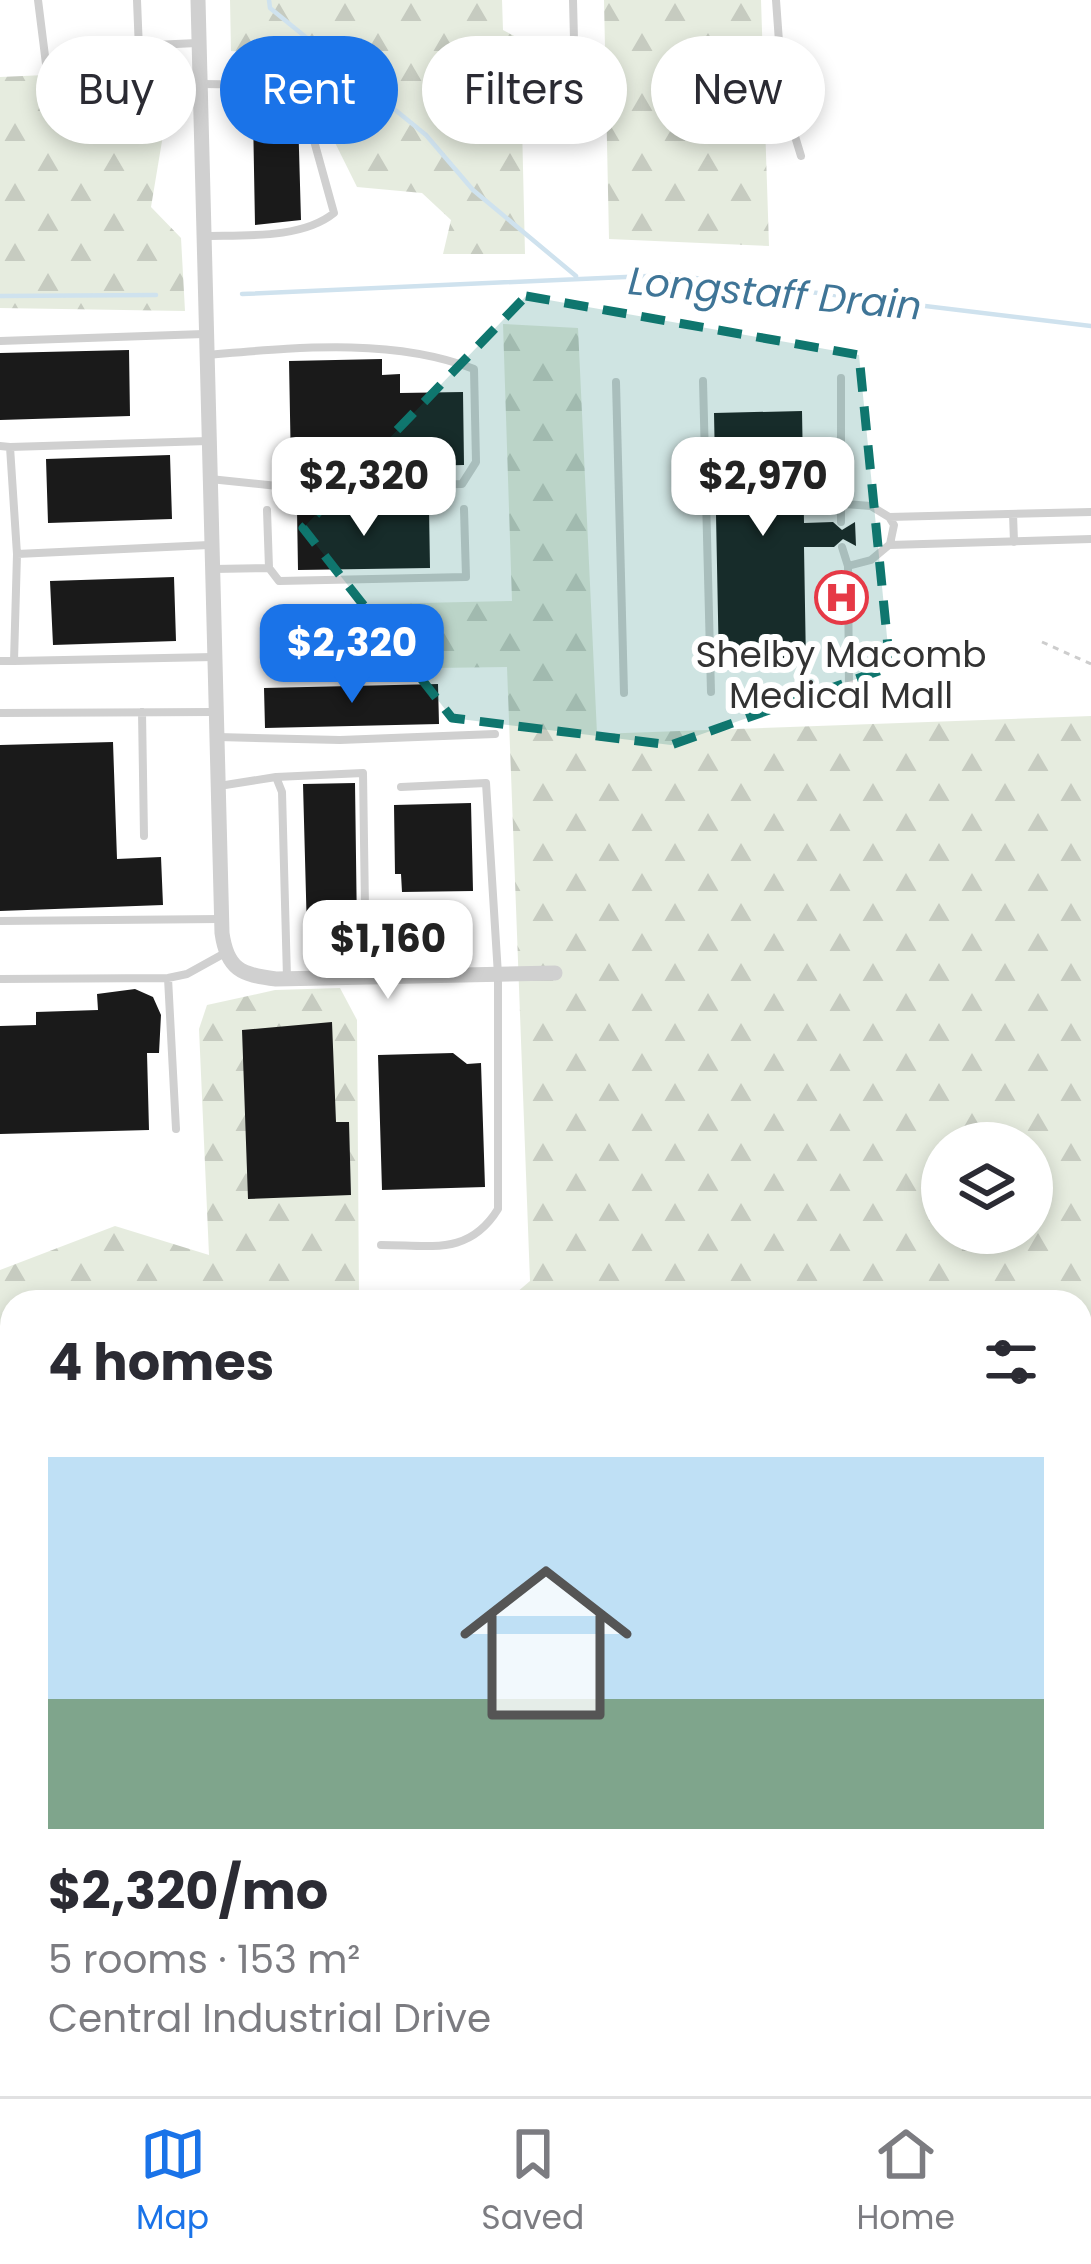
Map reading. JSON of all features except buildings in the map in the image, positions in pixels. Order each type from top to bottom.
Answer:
[{"type":"street","points":[[198,0],[204,334],[226,952],[234,969],[286,978],[555,973]]},
{"type":"lane","points":[[38,0],[42,36]]},
{"type":"lane","points":[[137,0],[138,36]]},
{"type":"lane","points":[[573,0],[574,36]]},
{"type":"lane","points":[[776,0],[783,97],[801,156]]},
{"type":"lane","points":[[200,84],[288,85],[306,112],[334,213],[322,223],[262,235],[202,236]]},
{"type":"lane","points":[[0,341],[204,334]]},
{"type":"lane","points":[[205,355],[271,350],[426,351],[474,368],[476,462],[462,484],[287,488],[209,479]]},
{"type":"lane","points":[[841,378],[845,504],[841,522]]},
{"type":"lane","points":[[703,381],[711,692]]},
{"type":"lane","points":[[616,382],[624,693]]},
{"type":"lane","points":[[14,661],[17,554],[5,446],[208,441]]},
{"type":"lane","points":[[845,504],[871,506],[889,517],[1091,512]]},
{"type":"lane","points":[[267,510],[269,568],[279,581],[466,577],[464,509]]},
{"type":"lane","points":[[1013,514],[1014,542]]},
{"type":"lane","points":[[848,566],[871,560],[889,545],[894,537],[889,517]]},
{"type":"lane","points":[[889,545],[1091,539]]},
{"type":"lane","points":[[17,554],[211,545]]},
{"type":"lane","points":[[842,547],[848,566],[849,690]]},
{"type":"lane","points":[[212,569],[269,568]]},
{"type":"lane","points":[[0,662],[214,657]]},
{"type":"lane","points":[[142,712],[144,836]]},
{"type":"lane","points":[[0,713],[216,712]]},
{"type":"lane","points":[[216,737],[340,740],[494,734]]},
{"type":"lane","points":[[218,787],[276,777],[363,773],[366,977]]},
{"type":"lane","points":[[276,777],[282,792],[286,978]]},
{"type":"lane","points":[[382,1245],[454,1245],[483,1233],[498,1209],[499,975],[486,783],[401,787]]},
{"type":"lane","points":[[0,921],[222,919]]},
{"type":"lane","points":[[0,979],[168,978],[187,974],[226,952]]},
{"type":"lane","points":[[168,978],[176,1129]]},
{"type":"path","points":[[1042,642],[1091,664]]},
{"type":"highlighted area","points":[[526,296],[859,355],[890,667],[671,745],[452,718],[303,528]]},
{"type":"green space","points":[[230,0],[502,0],[503,30],[514,36],[422,36],[422,144],[522,144],[525,254],[443,254],[451,220],[422,193],[357,187],[336,144],[398,144],[398,36],[231,36]]},
{"type":"green space","points":[[604,0],[761,0],[762,36],[651,36],[651,144],[766,144],[769,246],[609,239],[607,144],[627,144],[627,36],[605,36]]},
{"type":"green space","points":[[36,75],[36,144],[162,144],[151,207],[181,238],[185,311],[0,308],[0,77]]},
{"type":"green space","points":[[503,324],[578,328],[597,734],[1091,716],[1091,1290],[520,1290],[530,1281],[507,667],[286,670],[286,606],[512,601]]},
{"type":"green space","points":[[340,988],[357,1020],[359,1290],[0,1290],[0,1270],[115,1226],[209,1255],[199,1029],[207,1005],[275,990]]},
{"type":"waterway","points":[[269,0],[270,8],[426,135],[473,190],[576,276]]},
{"type":"waterway","name":"Longstaff Drain","points":[[242,294],[670,275],[1091,326]]},
{"type":"waterway","name":"Longstaff Drain","points":[[0,296],[156,295]]},
{"type":"place","name":"Shelby Macomb Medical Mall","points":[[841,598]]}]
